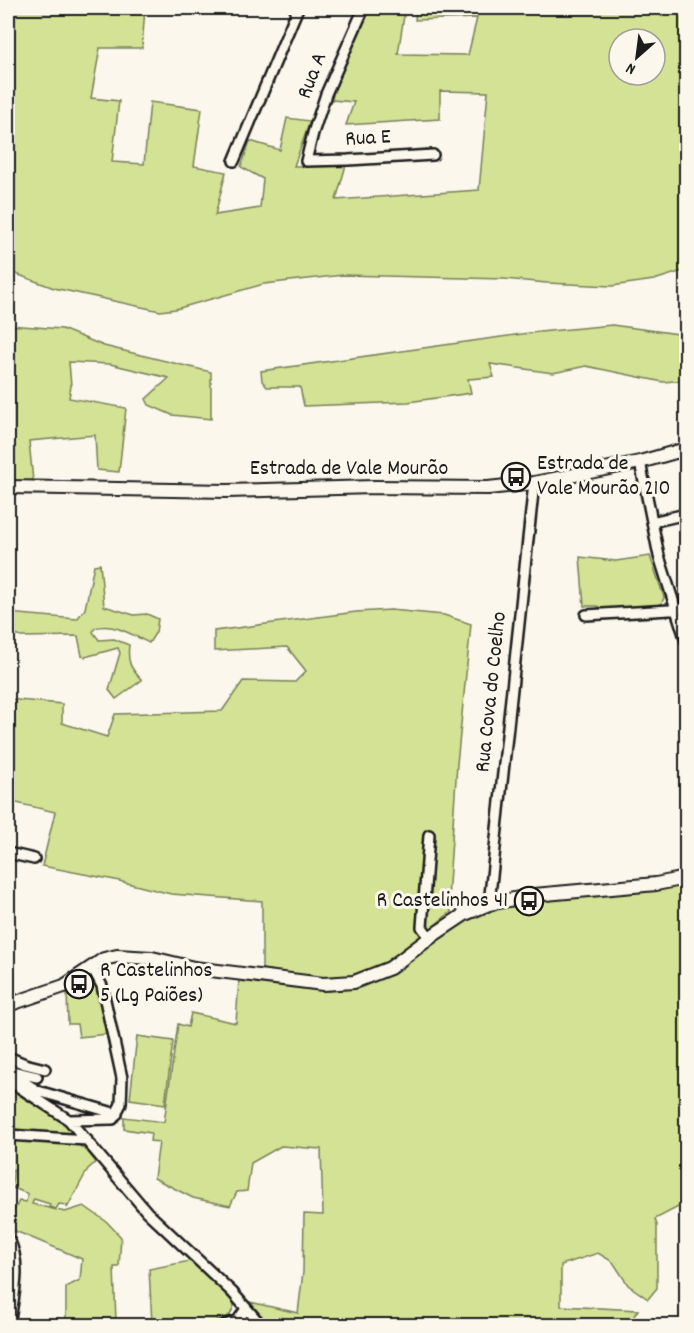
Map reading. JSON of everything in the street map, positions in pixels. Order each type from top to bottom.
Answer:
[{"type":"street","points":[[234,161],[298,8]]},
{"type":"street","name":"Rua A","points":[[306,161],[326,94],[364,8]]},
{"type":"street","name":"Rua E","points":[[306,161],[433,155]]},
{"type":"street","name":"Estrada de Vale Mourão","points":[[8,487],[227,491],[374,487],[468,489],[534,483],[640,462],[687,449]]},
{"type":"street","points":[[640,462],[662,566],[682,610],[687,641]]},
{"type":"street","name":"Rua Cova do Coelho","points":[[489,904],[534,483]]},
{"type":"street","points":[[652,522],[687,514]]},
{"type":"street","points":[[586,615],[682,610]]},
{"type":"street","points":[[429,835],[422,927],[430,938]]},
{"type":"street","points":[[8,853],[34,859]]},
{"type":"street","points":[[8,1005],[64,986],[104,960],[130,956],[208,970],[323,984],[354,982],[390,968],[465,914],[489,904],[534,895],[656,884],[687,878]]},
{"type":"street","points":[[69,1120],[113,1119],[121,1104],[122,1078],[102,986],[92,967]]},
{"type":"street","points":[[8,1057],[45,1069]]},
{"type":"street","points":[[9,1068],[24,1082],[39,1091],[117,1114]]},
{"type":"street","points":[[9,1068],[26,1076],[37,1077]]},
{"type":"street","points":[[8,1080],[69,1120],[147,1212],[232,1292],[262,1326]]},
{"type":"street","points":[[8,1135],[87,1140]]},
{"type":"street","points":[[8,1238],[17,1269],[9,1326]]},
{"type":"street","points":[[225,1326],[237,1323],[246,1309]]},
{"type":"green space","points":[[8,8],[145,8],[142,48],[100,48],[91,98],[119,101],[112,162],[144,164],[150,102],[202,109],[194,166],[226,172],[215,215],[260,208],[263,179],[241,167],[250,141],[280,150],[287,118],[310,121],[294,166],[346,165],[336,200],[479,190],[488,92],[440,91],[440,119],[346,125],[354,102],[332,100],[336,77],[366,8],[405,9],[398,54],[468,55],[477,18],[415,20],[416,8],[686,8],[686,270],[654,280],[612,286],[504,279],[343,275],[264,284],[176,309],[160,311],[54,288],[8,271]]},
{"type":"green space","points":[[8,325],[62,329],[104,346],[211,372],[211,419],[172,415],[149,405],[146,399],[169,378],[110,364],[69,362],[71,386],[69,398],[126,408],[119,472],[97,470],[95,435],[29,441],[33,481],[8,482]]},
{"type":"green space","points":[[612,325],[686,335],[686,380],[663,382],[586,366],[553,373],[490,364],[494,377],[468,379],[471,393],[408,402],[304,406],[300,387],[267,387],[262,381],[261,371],[529,333]]},
{"type":"green space","points":[[650,556],[664,597],[662,603],[606,611],[597,606],[584,606],[580,557],[616,561]]},
{"type":"green space","points":[[100,564],[104,606],[134,615],[147,614],[158,619],[156,632],[149,643],[116,628],[95,628],[93,632],[99,640],[114,639],[129,645],[130,664],[142,680],[116,699],[109,690],[120,653],[118,648],[85,657],[82,656],[78,636],[21,637],[8,632],[8,613],[77,619],[85,609],[94,565]]},
{"type":"green space","points":[[391,610],[444,615],[471,624],[457,764],[448,899],[451,912],[399,954],[367,971],[337,977],[307,977],[262,969],[262,901],[171,894],[115,880],[42,866],[55,812],[8,801],[8,699],[62,704],[62,723],[107,737],[115,714],[222,711],[243,681],[295,682],[306,671],[287,647],[214,651],[214,631],[356,612]]},
{"type":"green space","points":[[686,882],[686,909],[684,911],[686,914],[686,1203],[655,1219],[657,1225],[657,1288],[648,1299],[628,1285],[613,1262],[598,1253],[561,1265],[561,1306],[638,1310],[628,1325],[458,1326],[445,1321],[403,1326],[273,1325],[266,1321],[250,1302],[298,1313],[303,1272],[304,1214],[323,1215],[321,1149],[281,1146],[251,1163],[247,1191],[237,1192],[230,1206],[193,1198],[154,1178],[159,1142],[150,1141],[151,1133],[124,1129],[124,1117],[164,1122],[178,1024],[188,1027],[191,1013],[236,1023],[239,979],[329,991],[349,989],[383,977],[465,919],[494,908],[529,901]]},
{"type":"green space","points":[[91,983],[98,987],[108,1034],[79,1037],[77,1024],[68,1024],[67,991]]},
{"type":"green space","points":[[137,1036],[173,1041],[165,1104],[130,1099]]},
{"type":"green space","points":[[8,1088],[67,1125],[76,1134],[8,1127]]},
{"type":"green space","points":[[8,1140],[74,1142],[88,1152],[96,1162],[88,1169],[67,1208],[67,1205],[59,1204],[56,1209],[49,1207],[50,1204],[34,1199],[32,1204],[65,1212],[84,1206],[107,1222],[121,1237],[119,1267],[114,1267],[116,1322],[66,1324],[66,1287],[80,1280],[82,1259],[8,1228],[8,1222],[19,1201],[26,1202],[28,1194],[11,1187],[14,1170],[12,1170],[8,1187]]},
{"type":"green space","points":[[190,1261],[233,1300],[234,1306],[230,1315],[213,1321],[152,1323],[149,1269]]},
{"type":"place","name":"Estrada de Vale Mourão 210","points":[[516,477]]},
{"type":"place","name":"R Castelinhos 41","points":[[529,901]]},
{"type":"place","name":"R Castelinhos 5 (Lg Paiões)","points":[[79,984]]}]
